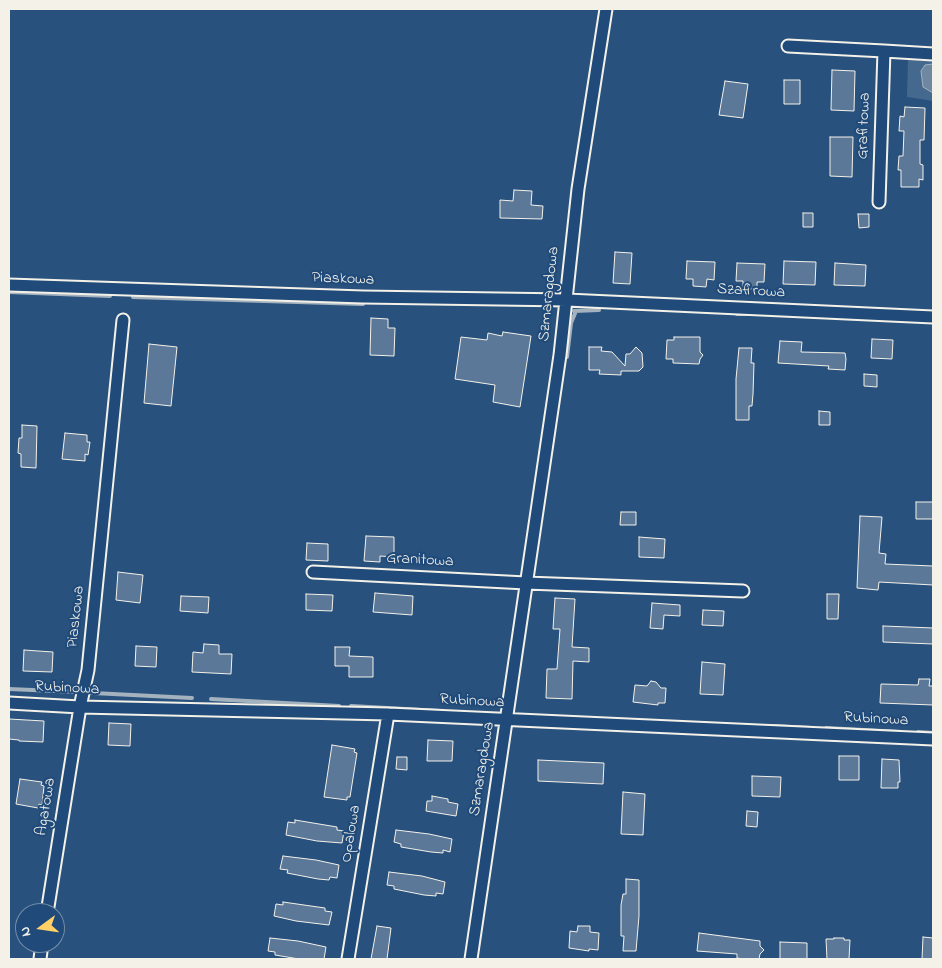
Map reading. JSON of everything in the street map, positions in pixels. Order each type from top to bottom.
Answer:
[{"type":"street","name":"Szmaragdowa","points":[[471,959],[567,300],[578,189],[606,9]]},
{"type":"street","points":[[788,46],[933,54]]},
{"type":"street","name":"Grafitowa","points":[[879,202],[884,52]]},
{"type":"street","name":"Piaskowa","points":[[9,285],[363,297],[567,300]]},
{"type":"street","name":"Szafirowa","points":[[567,300],[933,316]]},
{"type":"street","name":"Piaskowa","points":[[80,707],[88,670],[123,320]]},
{"type":"street","name":"Granitowa","points":[[313,572],[526,583]]},
{"type":"street","points":[[526,583],[743,591]]},
{"type":"street","name":"Rubinowa","points":[[9,703],[80,707],[388,714],[933,739]]},
{"type":"street","name":"Agatowa","points":[[49,903],[80,707]]},
{"type":"street","name":"Opalowa","points":[[348,959],[388,714]]},
{"type":"shaded area","points":[[908,59],[933,61],[933,101],[907,97]]},
{"type":"shaded area","points":[[933,64],[933,93],[923,87],[921,71],[925,65]]},
{"type":"building","points":[[832,70],[855,71],[854,111],[831,110]]},
{"type":"building","points":[[784,80],[800,80],[800,104],[784,104]]},
{"type":"building","points":[[725,81],[748,84],[743,118],[719,115]]},
{"type":"building","points":[[905,107],[925,108],[924,140],[920,140],[920,164],[923,165],[923,180],[919,179],[919,187],[901,187],[901,170],[898,170],[899,156],[903,156],[904,131],[899,131],[900,116],[904,117]]},
{"type":"building","points":[[830,137],[853,137],[852,177],[830,176]]},
{"type":"building","points":[[514,190],[532,191],[531,205],[543,206],[542,219],[500,218],[500,200],[513,201]]},
{"type":"building","points":[[803,213],[813,213],[813,227],[803,227]]},
{"type":"building","points":[[858,214],[869,214],[869,227],[859,228]]},
{"type":"building","points":[[615,252],[632,253],[630,284],[613,283]]},
{"type":"building","points":[[687,261],[715,262],[714,280],[707,279],[706,287],[693,286],[693,279],[686,279]]},
{"type":"building","points":[[784,261],[816,262],[815,285],[783,284]]},
{"type":"building","points":[[737,263],[765,264],[764,282],[757,282],[757,289],[743,289],[743,281],[736,281]]},
{"type":"building","points":[[835,263],[866,265],[865,286],[834,285]]},
{"type":"building","points":[[371,318],[388,319],[388,328],[395,328],[394,356],[370,355]]},
{"type":"building","points":[[503,332],[531,336],[520,407],[493,402],[495,385],[455,379],[461,337],[487,340],[488,333],[502,336]]},
{"type":"building","points":[[674,337],[700,337],[700,352],[703,355],[699,364],[673,363],[673,359],[666,359],[667,340],[674,340]]},
{"type":"building","points":[[872,339],[893,340],[892,359],[871,358]]},
{"type":"building","points":[[780,341],[802,342],[801,352],[845,353],[845,370],[828,369],[829,366],[778,363]]},
{"type":"building","points":[[149,344],[177,347],[171,406],[144,403]]},
{"type":"building","points":[[589,347],[602,347],[601,351],[612,352],[625,366],[626,354],[630,354],[636,347],[642,353],[643,367],[639,371],[621,371],[621,375],[599,374],[600,370],[589,370]]},
{"type":"building","points":[[739,348],[752,348],[751,363],[754,363],[753,394],[752,406],[749,406],[749,420],[736,420],[736,379]]},
{"type":"building","points":[[864,374],[877,375],[877,387],[864,386]]},
{"type":"building","points":[[819,411],[830,412],[830,425],[819,425]]},
{"type":"building","points":[[22,425],[37,426],[36,468],[21,467],[21,454],[18,453],[19,438],[22,438]]},
{"type":"building","points":[[65,433],[87,435],[87,442],[90,442],[88,455],[85,454],[85,461],[62,459]]},
{"type":"building","points":[[916,502],[933,502],[933,519],[916,519]]},
{"type":"building","points":[[621,512],[636,512],[636,525],[620,525]]},
{"type":"building","points":[[860,516],[882,517],[879,553],[886,554],[885,564],[933,566],[933,585],[879,582],[878,590],[857,588]]},
{"type":"building","points":[[366,536],[394,537],[394,557],[380,556],[380,562],[364,561]]},
{"type":"building","points":[[639,537],[665,539],[664,558],[639,557]]},
{"type":"building","points":[[307,543],[328,544],[328,561],[306,560]]},
{"type":"building","points":[[118,572],[143,575],[140,603],[116,600]]},
{"type":"building","points":[[375,593],[413,596],[412,615],[373,612]]},
{"type":"building","points":[[306,594],[333,595],[332,611],[306,610]]},
{"type":"building","points":[[827,594],[839,594],[838,619],[827,619]]},
{"type":"building","points":[[181,596],[209,597],[208,613],[180,611]]},
{"type":"building","points":[[555,598],[575,599],[572,647],[589,648],[589,662],[573,661],[572,699],[546,698],[547,669],[557,669],[560,629],[553,629]]},
{"type":"building","points":[[652,603],[680,605],[680,616],[664,615],[663,629],[650,628]]},
{"type":"building","points":[[703,610],[724,611],[723,626],[702,625]]},
{"type":"building","points":[[883,626],[933,628],[933,644],[883,642]]},
{"type":"building","points":[[204,644],[219,645],[219,654],[232,654],[231,674],[192,672],[193,652],[203,653]]},
{"type":"building","points":[[136,646],[157,647],[156,667],[135,666]]},
{"type":"building","points":[[335,647],[350,647],[349,656],[373,657],[373,677],[349,677],[349,666],[335,666]]},
{"type":"building","points":[[24,650],[53,652],[52,672],[23,671]]},
{"type":"building","points":[[702,662],[725,664],[723,695],[700,694]]},
{"type":"building","points":[[919,679],[930,679],[929,686],[933,686],[933,705],[880,703],[881,684],[918,685]]},
{"type":"building","points":[[651,681],[656,682],[661,688],[666,688],[665,703],[658,703],[658,705],[633,702],[635,685],[647,686]]},
{"type":"building","points":[[9,719],[44,721],[43,742],[9,739]]},
{"type":"building","points":[[109,723],[131,724],[130,746],[108,745]]},
{"type":"building","points":[[428,740],[453,741],[452,761],[427,761]]},
{"type":"building","points":[[332,745],[355,749],[354,752],[357,753],[350,797],[347,797],[347,800],[324,797]]},
{"type":"building","points":[[839,756],[859,756],[859,780],[839,780]]},
{"type":"building","points":[[397,757],[407,757],[407,770],[396,769]]},
{"type":"building","points":[[882,759],[899,760],[900,782],[898,782],[898,788],[881,788]]},
{"type":"building","points":[[538,760],[604,763],[603,784],[538,781]]},
{"type":"building","points":[[752,776],[781,777],[780,797],[752,796]]},
{"type":"building","points":[[20,779],[42,782],[41,785],[44,786],[42,805],[39,804],[38,808],[16,804]]},
{"type":"building","points":[[623,792],[645,794],[643,835],[621,834]]},
{"type":"building","points":[[432,796],[448,799],[448,802],[458,804],[456,816],[426,811],[427,801],[432,801]]},
{"type":"building","points":[[747,811],[758,812],[757,827],[746,826]]},
{"type":"building","points":[[295,820],[337,827],[337,830],[344,831],[342,843],[317,841],[286,835],[288,822],[295,823]]},
{"type":"building","points":[[396,830],[452,839],[450,852],[443,850],[443,853],[431,852],[401,847],[401,844],[394,842]]},
{"type":"building","points":[[283,856],[339,865],[337,878],[330,877],[329,880],[318,879],[287,873],[288,870],[280,869]]},
{"type":"building","points":[[389,872],[422,876],[445,882],[443,894],[436,893],[436,896],[424,895],[394,889],[394,886],[387,885]]},
{"type":"building","points":[[626,879],[639,880],[639,916],[636,951],[623,951],[624,936],[621,936],[621,905],[623,894],[626,894]]},
{"type":"building","points":[[283,902],[325,908],[325,911],[332,912],[329,925],[274,916],[276,904],[283,905]]},
{"type":"building","points":[[377,926],[391,928],[387,959],[371,959]]},
{"type":"building","points":[[578,926],[590,926],[590,932],[599,933],[598,950],[589,949],[589,951],[569,948],[570,931],[577,932]]},
{"type":"building","points":[[699,933],[760,941],[760,946],[764,950],[760,954],[759,959],[737,958],[737,954],[697,951]]},
{"type":"building","points":[[923,937],[933,938],[933,959],[922,959]]},
{"type":"building","points":[[270,938],[326,947],[324,959],[299,959],[275,955],[275,952],[268,951]]},
{"type":"building","points":[[826,939],[850,940],[849,959],[827,959]]},
{"type":"building","points":[[780,942],[807,943],[807,959],[780,959]]},
{"type":"waterway","points":[[9,292],[110,296]]},
{"type":"waterway","points":[[133,297],[363,304]]},
{"type":"waterway","points":[[574,311],[599,310]]},
{"type":"waterway","points":[[567,357],[571,323],[576,311]]},
{"type":"waterway","points":[[737,314],[749,314]]},
{"type":"waterway","points":[[9,689],[79,692]]},
{"type":"waterway","points":[[93,693],[192,698]]},
{"type":"waterway","points":[[211,699],[339,706]]},
{"type":"waterway","points":[[351,706],[441,711]]},
{"type":"waterway","points":[[772,726],[812,728]]},
{"type":"waterway","points":[[826,728],[901,732]]},
{"type":"waterway","points":[[918,732],[933,733]]}]
